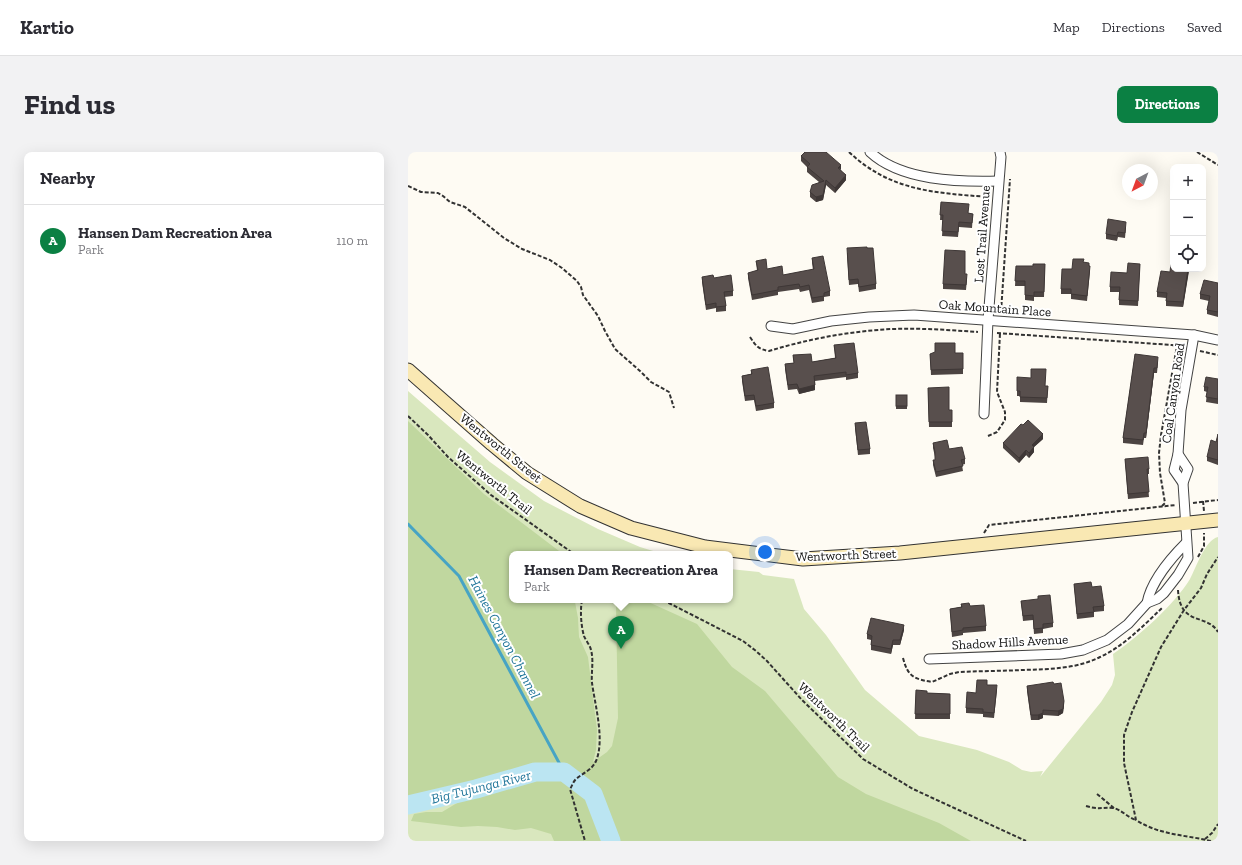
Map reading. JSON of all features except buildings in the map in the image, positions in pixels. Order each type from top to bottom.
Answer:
[{"type":"main road","name":"Wentworth Street","points":[[408,370],[527,473],[580,506],[630,528],[705,547],[803,559],[900,553],[1218,520]]},
{"type":"street","points":[[870,152],[897,168],[922,177],[998,181]]},
{"type":"street","name":"Lost Trail Avenue","points":[[984,414],[988,320],[1001,157],[1000,152]]},
{"type":"street","name":"Oak Mountain Place","points":[[771,326],[793,329],[869,317],[914,315],[1001,320],[1194,335],[1218,340]]},
{"type":"street","name":"Coal Canyon Road","points":[[1185,523],[1183,483],[1174,470],[1178,454],[1181,410],[1194,335]]},
{"type":"street","name":"Shadow Hills Avenue","points":[[929,659],[1061,654],[1083,650],[1107,640],[1128,624],[1147,603],[1175,586],[1188,558],[1185,523]]},
{"type":"street","name":"Shadow Hills Avenue","points":[[1147,603],[1153,584],[1186,543]]},
{"type":"street","points":[[1161,575],[1161,579],[1164,583],[1175,586]]},
{"type":"path","points":[[1197,152],[1218,165]]},
{"type":"path","points":[[988,436],[997,432],[1005,420],[1005,412],[998,392],[1010,177]]},
{"type":"path","points":[[408,186],[421,192],[438,194],[450,202],[466,207],[504,238],[522,249],[550,260],[562,268],[577,281],[581,287],[583,295],[598,316],[615,349],[652,382],[669,392],[674,408]]},
{"type":"path","points":[[1162,506],[1165,503],[1160,473],[1159,453],[1177,346]]},
{"type":"path","name":"Wentworth Trail","points":[[408,416],[448,457],[491,495],[570,551]]},
{"type":"path","points":[[978,544],[989,525],[1218,500]]},
{"type":"path","points":[[1136,820],[1124,763],[1124,736],[1132,712],[1161,647],[1184,610],[1201,588],[1207,574],[1218,557]]},
{"type":"path","points":[[1175,586],[1184,610],[1196,619],[1213,626],[1218,632]]},
{"type":"path","points":[[582,603],[582,628],[584,638],[591,648],[593,662],[592,682],[600,738],[596,761],[592,768],[575,780],[570,789],[585,841]]},
{"type":"path","name":"Wentworth Trail","points":[[669,603],[743,641],[756,651],[802,700],[863,759],[913,789],[1026,841]]},
{"type":"path","points":[[1097,794],[1114,808],[1145,826],[1163,832],[1212,841]]},
{"type":"path","points":[[1086,806],[1096,809],[1114,808]]},
{"type":"path","points":[[1205,840],[1218,824]]},
{"type":"green space","points":[[408,391],[490,462],[544,501],[598,529],[653,551],[509,551],[509,603],[733,603],[733,569],[759,572],[763,575],[794,579],[804,609],[826,635],[865,690],[919,736],[977,750],[1009,762],[1022,770],[1031,772],[1043,771],[1040,777],[1101,702],[1112,685],[1115,675],[1113,654],[1144,630],[1175,599],[1190,579],[1209,543],[1218,537],[1218,841],[408,841]]},
{"type":"green space","points":[[408,421],[484,494],[559,551],[509,551],[509,603],[575,603],[579,637],[588,657],[597,730],[596,750],[593,762],[607,752],[612,746],[618,718],[615,603],[651,603],[697,624],[732,667],[765,691],[838,777],[866,794],[939,823],[971,841],[554,841],[551,834],[531,828],[515,830],[497,827],[461,827],[411,821],[414,814],[442,812],[457,803],[455,796],[421,796],[408,798]]},
{"type":"waterway","name":"Haines Canyon Channel","points":[[408,524],[459,576],[564,772]]},
{"type":"waterway","name":"Big Tujunga River","points":[[408,805],[476,789],[535,772],[564,772],[593,794],[611,841]]},
{"type":"place","name":"Hansen Dam Recreation Area","points":[[621,649]]}]
